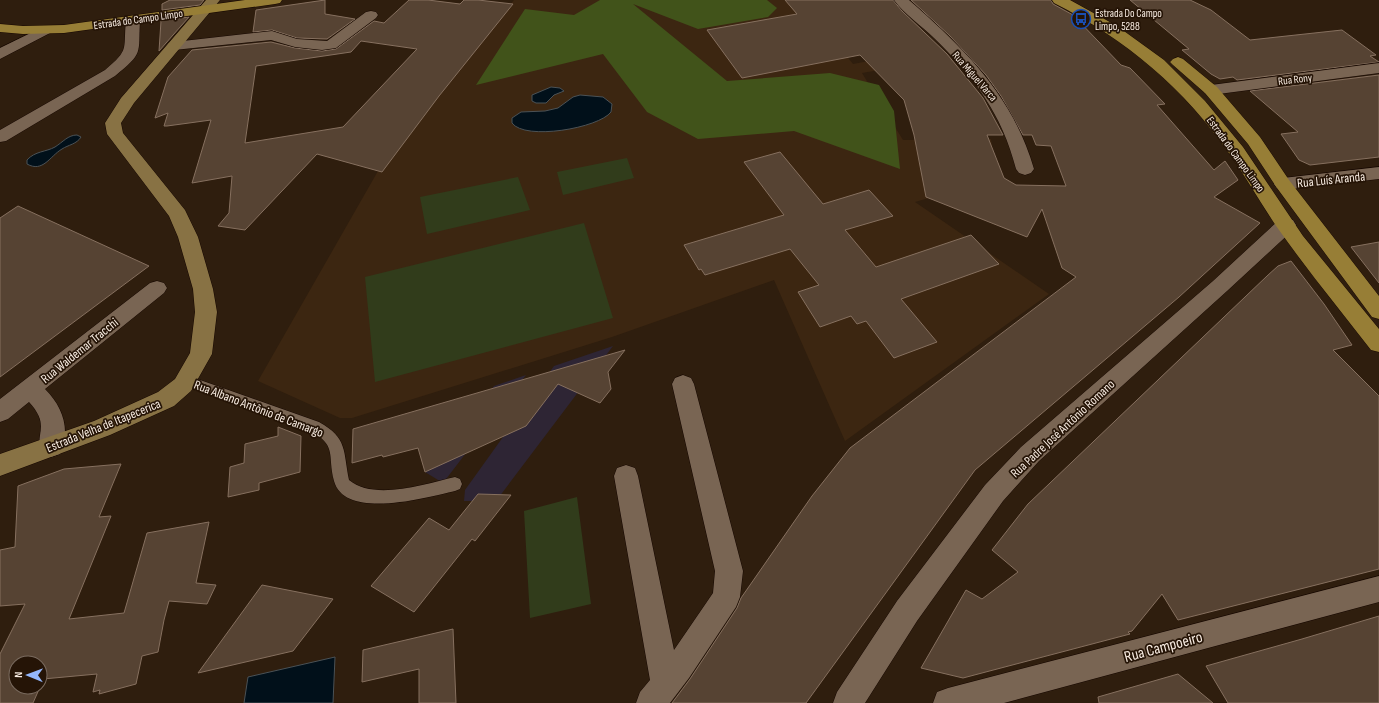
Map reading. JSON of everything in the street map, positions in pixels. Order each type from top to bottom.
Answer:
[{"type":"main road","name":"Estrada do Campo Limpo","points":[[0,17],[20,21],[70,19],[211,4],[275,0]]},
{"type":"main road","name":"Estrada do Campo Limpo","points":[[1059,0],[1083,11],[1124,36],[1162,65],[1180,82],[1193,96],[1236,151],[1286,225],[1379,344]]},
{"type":"main road","name":"Estrada do Campo Limpo","points":[[1080,0],[1120,21],[1166,51],[1211,90],[1254,141],[1283,184],[1379,311]]},
{"type":"main road","name":"Estrada do Campo Limpo","points":[[0,28],[17,30],[45,30],[132,20],[211,4]]},
{"type":"main road","name":"Estrada Velha de Itapecerica","points":[[0,465],[134,415],[166,399],[186,380],[201,354],[206,312],[196,260],[178,214],[115,134],[113,123],[127,101],[211,4]]},
{"type":"street","name":"Rua Miguel Varca","points":[[900,0],[965,62],[992,93],[1015,135],[1025,169]]},
{"type":"street","points":[[174,46],[272,35],[295,43],[322,46],[331,45],[371,15]]},
{"type":"street","points":[[0,137],[110,73],[121,64],[130,53],[133,45],[132,20]]},
{"type":"street","points":[[0,53],[17,30]]},
{"type":"street","points":[[0,53],[45,30]]},
{"type":"street","name":"Rua Rony","points":[[1211,90],[1379,68]]},
{"type":"street","name":"Rua Luís Aranda","points":[[1283,184],[1379,173]]},
{"type":"street","name":"Rua Padre José Antônio Romano","points":[[848,703],[907,611],[994,493],[1030,454],[1220,286],[1286,225]]},
{"type":"street","name":"Rua Waldemar Tracchi","points":[[0,412],[157,288]]},
{"type":"street","points":[[658,694],[726,597],[730,571],[683,384]]},
{"type":"street","points":[[31,389],[43,401],[52,414],[54,428],[51,447]]},
{"type":"street","points":[[626,476],[658,694]]},
{"type":"street","name":"Rua Campoeiro","points":[[948,703],[1379,589]]},
{"type":"lane","name":"Rua Albano Antônio de Camargo","points":[[186,380],[314,426],[328,433],[335,441],[338,450],[343,484],[352,493],[369,497],[395,496],[455,484]]},
{"type":"shaded area","points":[[514,0],[801,0],[853,64],[927,50],[937,60],[862,73],[903,140],[991,139],[993,153],[991,180],[915,202],[1049,294],[845,441],[774,280],[612,337],[352,418],[340,418],[258,381],[382,164]]},
{"type":"shaded area","points":[[613,346],[496,501],[464,501],[465,490],[554,366]]},
{"type":"shaded area","points":[[526,375],[443,483],[425,472],[494,386]]},
{"type":"green space","points":[[600,0],[767,0],[777,8],[768,17],[698,29],[633,4],[727,81],[830,73],[879,85],[894,111],[900,169],[794,131],[698,139],[647,112],[603,54],[476,85],[525,9],[574,15]]},
{"type":"green space","points":[[627,158],[634,178],[563,195],[557,172]]},
{"type":"green space","points":[[518,177],[530,210],[427,234],[420,197]]},
{"type":"green space","points":[[584,223],[613,318],[375,382],[365,277]]},
{"type":"green space","points":[[577,497],[591,604],[530,618],[524,511]]},
{"type":"water","points":[[551,87],[560,88],[564,91],[554,95],[546,103],[536,103],[532,101],[532,95]]},
{"type":"water","points":[[580,95],[603,97],[612,104],[611,112],[604,118],[592,123],[578,127],[546,132],[531,131],[519,128],[512,123],[512,118],[521,112],[545,111],[558,108],[573,97]]},
{"type":"water","points":[[77,135],[81,137],[77,141],[62,149],[42,165],[33,166],[27,164],[27,160],[33,155],[52,149],[68,137]]},
{"type":"water","points":[[335,657],[333,703],[244,703],[248,677]]},
{"type":"building","points":[[170,0],[204,0],[200,5],[162,10],[162,4]]},
{"type":"building","points":[[325,0],[325,14],[355,19],[327,39],[297,38],[272,30],[253,32],[256,10]]},
{"type":"building","points":[[409,0],[428,0],[460,4],[464,0],[478,0],[513,4],[439,96],[382,172],[317,154],[245,230],[218,226],[229,213],[232,176],[192,183],[211,120],[164,126],[168,113],[155,118],[168,77],[192,50],[271,42],[295,48],[322,51],[336,49],[374,21],[384,23]],"holes":[[[361,41],[417,49],[343,127],[245,143],[256,66],[351,52]]]},
{"type":"building","points":[[785,0],[893,0],[902,11],[947,54],[983,98],[1003,135],[987,135],[1004,178],[1016,185],[1066,186],[1051,146],[1036,145],[1032,135],[1023,135],[1001,96],[986,75],[950,36],[911,0],[1051,0],[1053,4],[1073,15],[1121,65],[1130,68],[1165,104],[1157,105],[1214,170],[1225,161],[1238,180],[1214,197],[1260,223],[1179,297],[975,470],[806,703],[672,703],[690,679],[737,608],[741,598],[812,496],[850,448],[1076,277],[1062,268],[1042,209],[1027,237],[926,197],[914,135],[904,100],[860,55],[742,78],[707,30],[797,14]]},
{"type":"building","points":[[1130,0],[1190,0],[1211,10],[1250,40],[1342,30],[1376,55],[1370,56],[1379,62],[1237,80],[1233,77],[1220,79],[1211,74],[1182,50],[1189,49]]},
{"type":"building","points":[[189,17],[173,35],[159,51],[161,21]]},
{"type":"building","points":[[1379,75],[1379,157],[1310,165],[1299,160],[1281,134],[1298,132],[1250,91]]},
{"type":"building","points":[[780,152],[823,204],[869,190],[893,216],[845,230],[876,267],[971,235],[999,264],[901,299],[937,342],[894,358],[866,321],[857,324],[851,316],[820,327],[798,292],[819,285],[790,249],[705,275],[701,269],[699,270],[684,245],[784,215],[744,162]]},
{"type":"building","points":[[18,206],[149,266],[0,377],[0,218]]},
{"type":"building","points":[[1379,242],[1379,283],[1351,247]]},
{"type":"building","points":[[1291,261],[1324,304],[1352,345],[1333,350],[1379,396],[1379,569],[1178,620],[1162,594],[1132,631],[1128,632],[1130,634],[963,678],[921,668],[966,590],[982,599],[1018,572],[992,550],[1028,504],[1267,276],[1278,266]]},
{"type":"building","points":[[625,350],[608,372],[611,389],[600,403],[558,384],[526,426],[425,472],[418,448],[352,463],[353,429]]},
{"type":"building","points":[[278,427],[301,436],[300,472],[259,483],[259,490],[228,497],[230,467],[244,463],[245,444],[278,436]]},
{"type":"building","points":[[121,464],[99,517],[111,516],[69,619],[124,613],[147,533],[209,522],[196,583],[216,585],[207,604],[169,601],[158,652],[142,656],[136,684],[99,694],[100,690],[93,692],[97,674],[48,679],[48,655],[8,655],[8,695],[36,695],[33,703],[0,703],[0,654],[25,604],[0,606],[0,550],[15,547],[18,486],[64,469]]},
{"type":"building","points":[[478,494],[511,495],[475,541],[472,539],[414,612],[371,586],[429,518],[449,530]]},
{"type":"building","points":[[262,585],[333,599],[293,651],[198,673]]},
{"type":"building","points":[[1379,616],[1379,703],[1228,703],[1206,666],[1302,639]]},
{"type":"building","points":[[453,629],[456,703],[419,703],[419,669],[362,682],[363,650]]},
{"type":"building","points":[[1178,674],[1213,703],[1099,703],[1098,697]]},
{"type":"place","name":"Estrada Do Campo Limpo, 5288","points":[[1081,19]]}]
